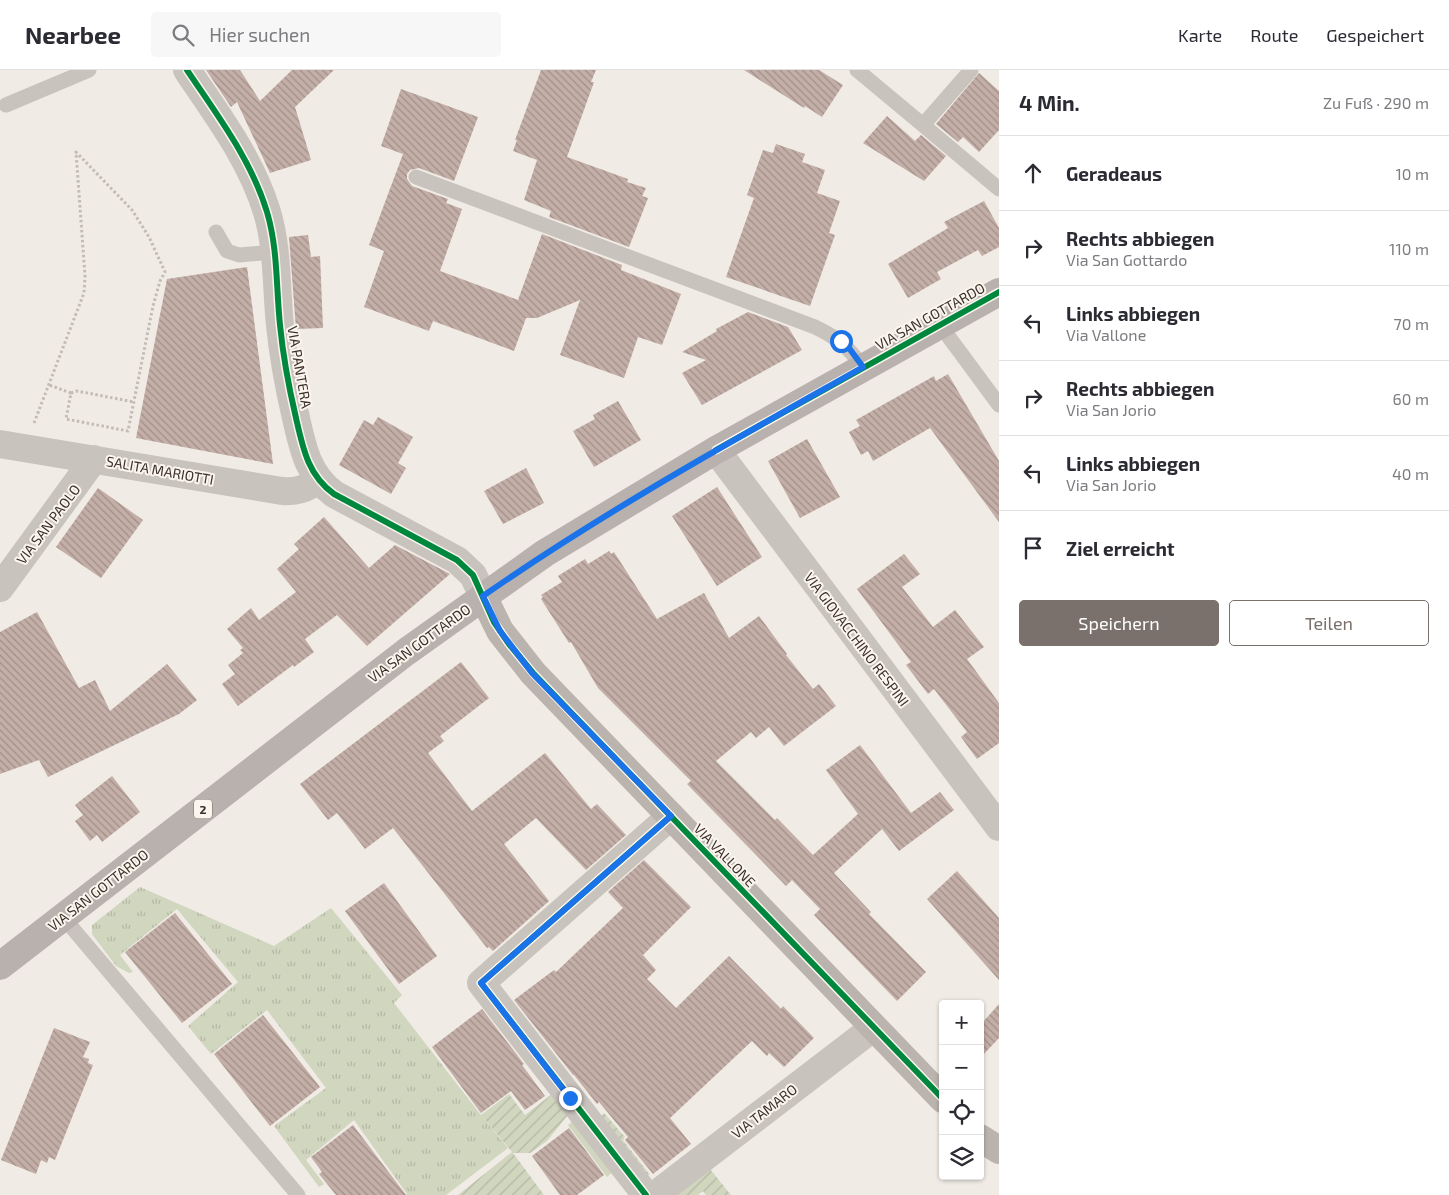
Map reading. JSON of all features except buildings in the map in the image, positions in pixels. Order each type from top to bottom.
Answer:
[{"type":"main road","name":"VIA SAN GOTTARDO","points":[[0,966],[406,652],[546,553],[716,450],[999,292]]},
{"type":"street","name":"VIA PANTERA","points":[[187,70],[247,163],[267,212],[275,252],[280,326],[291,396],[308,462],[318,480],[334,494],[457,560],[473,575],[483,596]]},
{"type":"street","name":"SALITA MARIOTTI","points":[[0,444],[282,491],[299,491],[318,480]]},
{"type":"street","name":"VIA GIOVACCHINO RESPINI","points":[[716,450],[999,827]]},
{"type":"street","name":"VIA SAN PAOLO","points":[[0,588],[94,459]]},
{"type":"street","name":"VIA VALLONE","points":[[483,596],[500,631],[532,673],[939,1095]]},
{"type":"street","points":[[646,1195],[481,983],[671,816]]},
{"type":"street","name":"VIA TAMARO","points":[[655,1195],[873,1028]]},
{"type":"street","points":[[984,1141],[999,1150]]},
{"type":"lane","points":[[6,105],[89,70]]},
{"type":"lane","points":[[857,70],[999,189]]},
{"type":"lane","points":[[923,125],[971,70]]},
{"type":"lane","points":[[416,177],[816,327],[841,341],[849,348],[863,367]]},
{"type":"lane","points":[[216,232],[227,251],[239,255],[275,252]]},
{"type":"lane","points":[[940,325],[999,405]]},
{"type":"lane","points":[[63,917],[298,1195]]},
{"type":"path","points":[[31,431],[84,293],[85,276],[76,152],[132,210],[149,237],[165,272],[160,281],[153,306],[128,431],[66,418],[70,393]]},
{"type":"path","points":[[49,385],[70,393],[77,391],[134,402]]},
{"type":"green space","points":[[140,887],[274,946],[331,908],[402,995],[394,1003],[508,1148],[446,1195],[406,1195],[354,1120],[306,1160],[324,1184],[319,1187],[274,1126],[326,1088],[267,1010],[211,1054],[188,1026],[238,982],[177,909],[120,955],[133,972],[129,973],[116,966],[92,934],[92,925]]},
{"type":"green space","points":[[509,1094],[525,1115],[552,1094],[568,1115],[547,1141],[530,1153],[513,1153],[544,1195],[458,1195],[512,1152],[481,1115]]},
{"type":"green space","points":[[604,1113],[625,1137],[623,1140],[650,1175],[639,1175],[596,1121]]},
{"type":"green space","points":[[577,1118],[615,1170],[607,1177],[568,1125]]},
{"type":"green space","points":[[710,1169],[731,1195],[706,1195],[703,1191],[698,1195],[676,1195]]},
{"type":"cycle path","points":[[187,70],[243,156],[267,212],[275,254],[280,325],[289,384],[304,451],[312,470],[325,487],[334,494],[457,560],[473,575],[494,622],[533,673],[939,1095]]},
{"type":"cycle path","points":[[716,450],[999,292]]},
{"type":"cycle path","points":[[646,1195],[481,983],[671,816]]},
{"type":"route","points":[[570,1098],[481,983],[671,816],[532,673],[508,644],[494,622],[483,596],[616,508],[863,367],[849,348],[841,341]]}]
